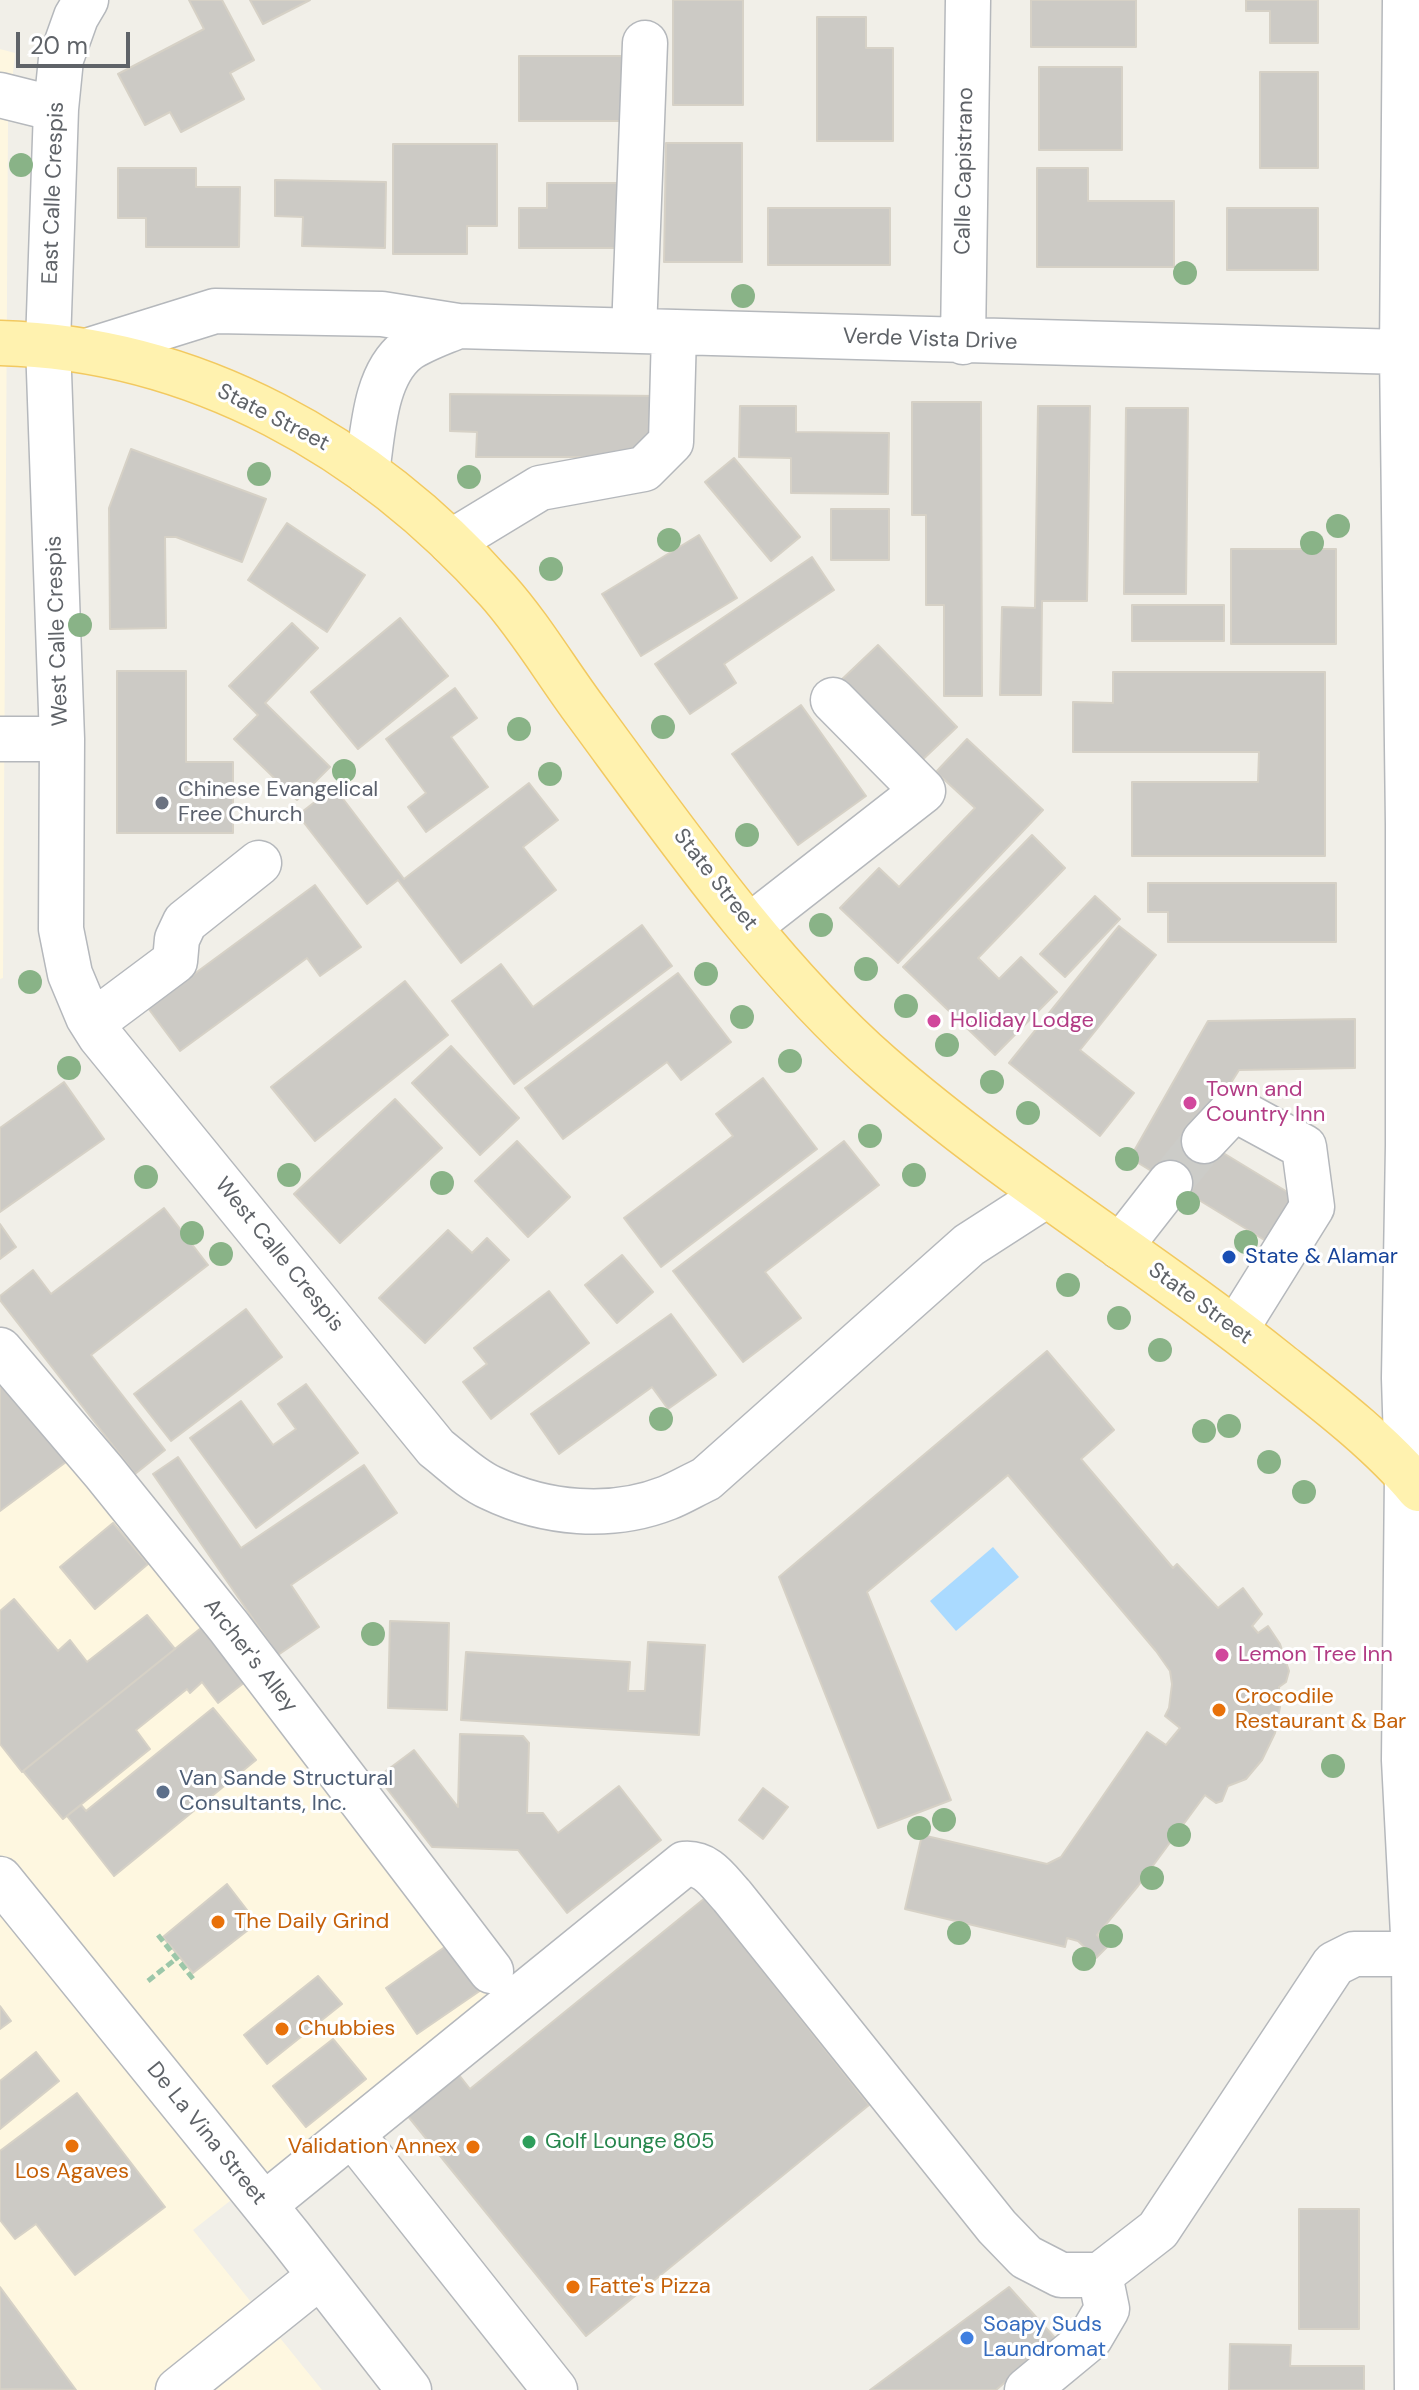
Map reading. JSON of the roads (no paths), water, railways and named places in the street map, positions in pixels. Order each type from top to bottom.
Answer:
[{"type":"main road","name":"State Street","points":[[0,343],[69,347],[141,362],[222,391],[327,442],[367,472],[451,542],[502,594],[587,713],[750,926],[804,988],[876,1061],[954,1128],[1045,1196],[1190,1294],[1236,1329],[1322,1398],[1413,1482]]},
{"type":"street","name":"East Calle Crespis","points":[[69,347],[56,109],[61,59],[76,17],[86,0]]},
{"type":"street","name":"Calle Capistrano","points":[[963,342],[968,0]]},
{"type":"street","points":[[1405,0],[1414,825],[1414,1145],[1404,1378],[1413,1482],[1404,1760],[1414,1954],[1417,2390]]},
{"type":"street","points":[[451,542],[540,488],[644,469],[671,442],[654,332],[645,43]]},
{"type":"street","points":[[0,95],[56,109]]},
{"type":"street","name":"Verde Vista Drive","points":[[69,347],[215,311],[382,314],[458,326],[963,342],[1408,368]]},
{"type":"street","name":"Verde Vista Drive","points":[[367,472],[380,397],[390,372],[407,350],[458,326]]},
{"type":"street","name":"West Calle Crespis","points":[[69,347],[61,929],[70,974],[92,1023],[436,1448],[490,1488],[533,1504],[576,1512],[622,1509],[666,1499],[706,1479],[969,1245],[1045,1196]]},
{"type":"street","points":[[750,926],[923,791],[833,700]]},
{"type":"street","points":[[0,739],[62,739]]},
{"type":"street","points":[[92,1023],[175,961],[177,939],[185,922],[259,863]]},
{"type":"street","points":[[1204,1141],[1234,1109],[1304,1147],[1312,1207],[1236,1329]]},
{"type":"street","points":[[1120,1247],[1170,1183]]},
{"type":"street","name":"Archer's Alley","points":[[0,1350],[104,1472],[229,1627],[491,1971]]},
{"type":"street","points":[[264,2205],[684,1864],[692,1863],[703,1866],[732,1896],[997,2227],[1026,2257],[1061,2275],[1100,2275],[1158,2230],[1334,1964],[1354,1954],[1414,1954]]},
{"type":"street","name":"De La Vina Street","points":[[0,1879],[409,2390]]},
{"type":"street","points":[[352,2134],[555,2390]]},
{"type":"street","points":[[1027,2390],[1090,2338],[1107,2309],[1100,2275]]},
{"type":"street","points":[[178,2390],[320,2276]]},
{"type":"water","points":[[993,1547],[1019,1577],[956,1631],[930,1601]]},
{"type":"tunnel","points":[[1170,1183],[1204,1141]]},
{"type":"place","name":"Chinese Evangelical Free Church","points":[[162,803]]},
{"type":"place","name":"Holiday Lodge","points":[[934,1021]]},
{"type":"place","name":"Town and Country Inn","points":[[1190,1103]]},
{"type":"place","name":"State & Alamar","points":[[1229,1257]]},
{"type":"place","name":"Lemon Tree Inn","points":[[1222,1655]]},
{"type":"place","name":"Crocodile Restaurant & Bar","points":[[1219,1710]]},
{"type":"place","name":"Van Sande Structural Consultants, Inc.","points":[[163,1792]]},
{"type":"place","name":"The Daily Grind","points":[[218,1922]]},
{"type":"place","name":"Chubbies","points":[[282,2029]]},
{"type":"place","name":"Golf Lounge 805","points":[[529,2142]]},
{"type":"place","name":"Los Agaves","points":[[72,2146]]},
{"type":"place","name":"Validation Annex","points":[[473,2147]]},
{"type":"place","name":"Fatte's Pizza","points":[[573,2287]]},
{"type":"place","name":"Soapy Suds Laundromat","points":[[967,2338]]}]
